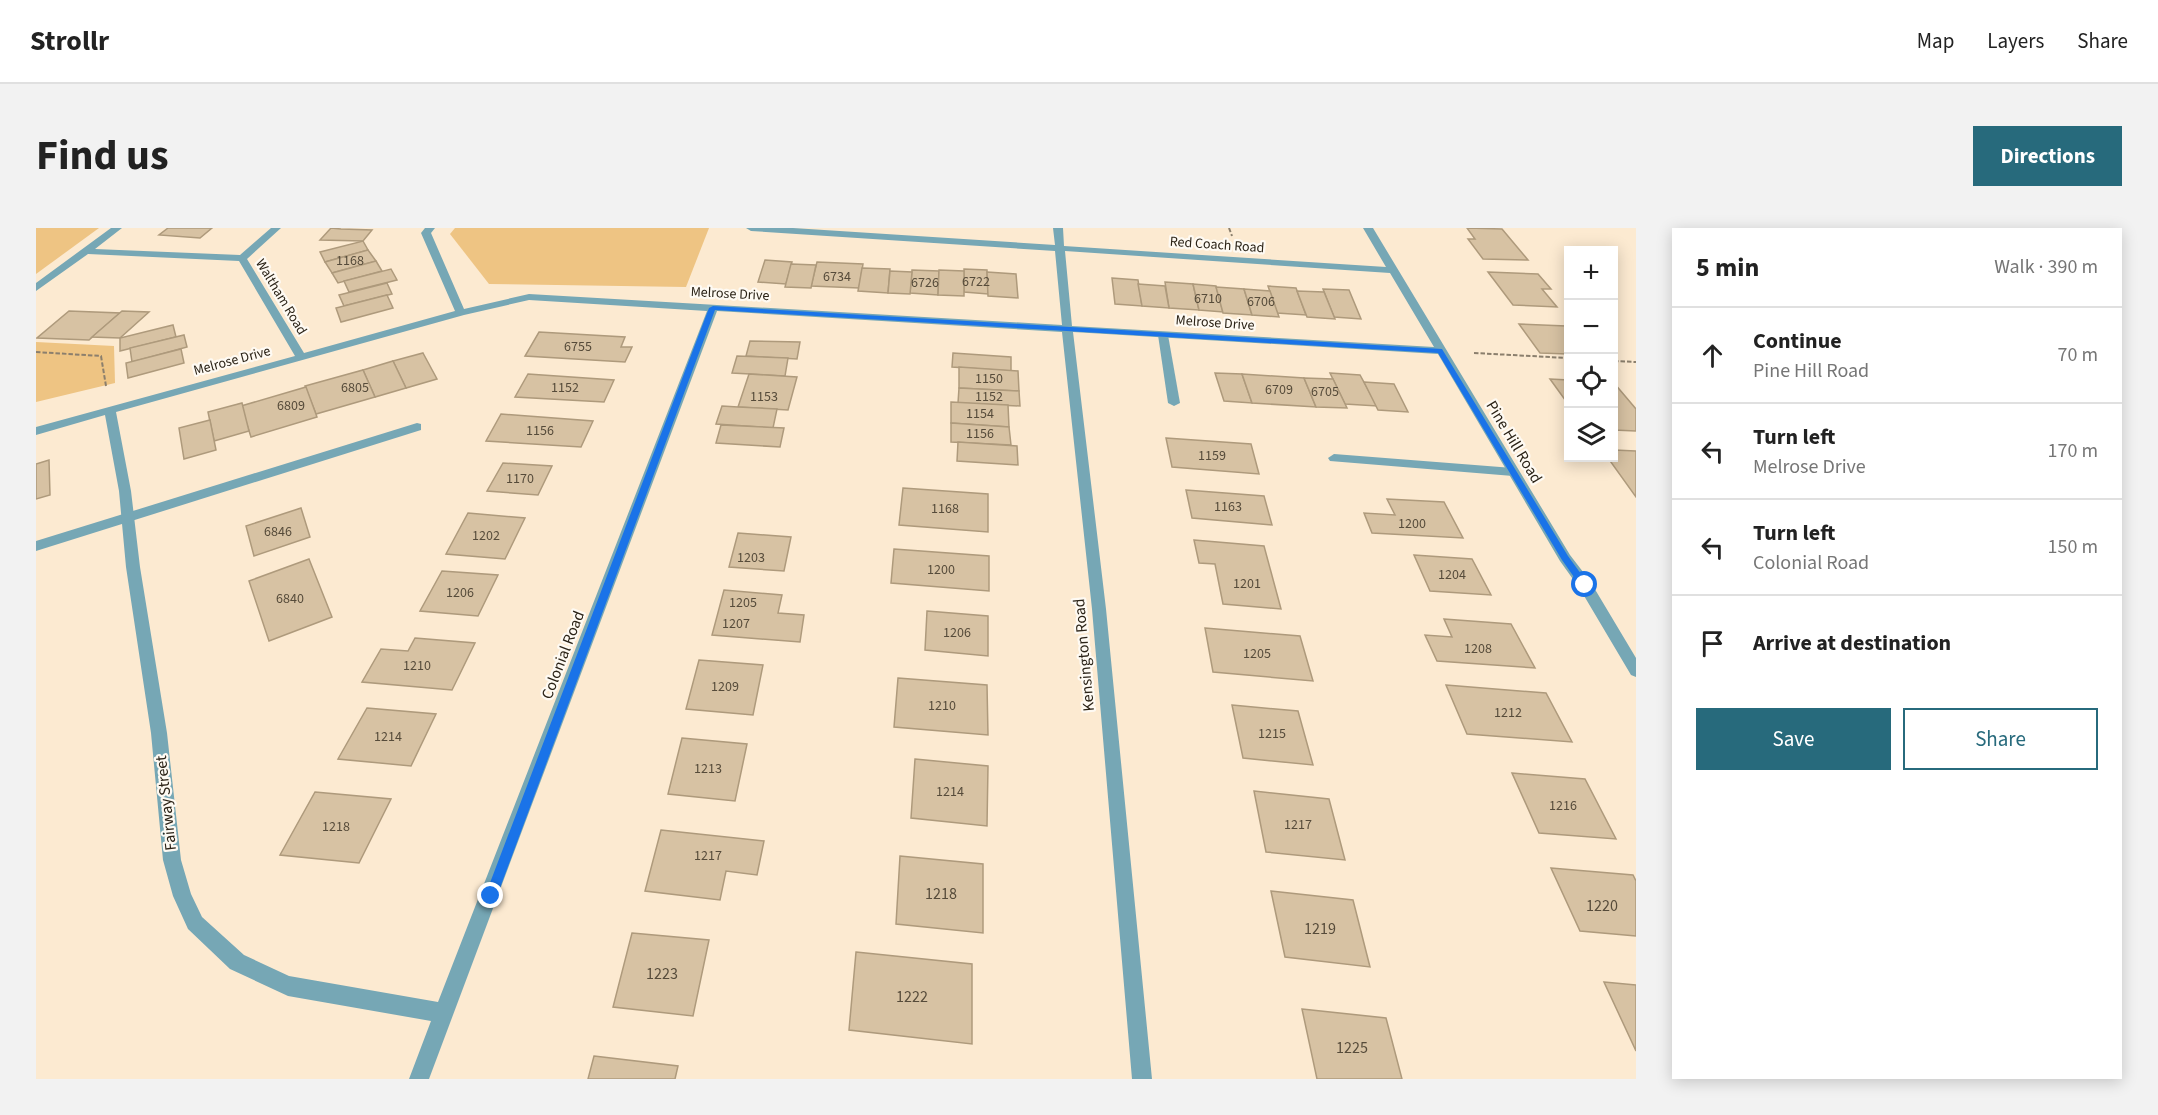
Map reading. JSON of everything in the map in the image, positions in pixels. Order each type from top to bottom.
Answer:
[{"type":"street","points":[[36,288],[117,228]]},
{"type":"street","name":"Waltham Road","points":[[276,228],[242,258],[302,358]]},
{"type":"street","points":[[430,228],[426,233],[461,313]]},
{"type":"street","name":"Red Coach Road","points":[[751,228],[1393,270]]},
{"type":"street","name":"Kensington Road","points":[[1058,228],[1126,890],[1142,1079]]},
{"type":"street","name":"Pine Hill Road","points":[[1368,228],[1513,472],[1636,671]]},
{"type":"street","points":[[86,251],[242,258]]},
{"type":"street","name":"Melrose Drive","points":[[36,431],[461,313],[529,297],[1440,351]]},
{"type":"street","name":"Colonial Road","points":[[419,1079],[495,885],[713,308]]},
{"type":"street","points":[[1163,335],[1174,403]]},
{"type":"street","name":"Fairway Street","points":[[110,410],[159,734],[172,860],[182,896],[195,923],[237,962],[288,986],[444,1013]]},
{"type":"street","points":[[36,546],[417,427]]},
{"type":"street","points":[[1334,458],[1513,472]]},
{"type":"path","points":[[1440,351],[1564,358]]},
{"type":"path","points":[[36,352],[101,356],[110,410]]},
{"type":"path","points":[[1618,361],[1636,362]]},
{"type":"shaded area","points":[[36,228],[99,228],[36,274]]},
{"type":"shaded area","points":[[455,228],[709,228],[686,287],[489,284],[450,234]]},
{"type":"shaded area","points":[[36,342],[114,346],[115,383],[36,402]]},
{"type":"building","points":[[168,228],[212,228],[200,238],[159,235]]},
{"type":"building","points":[[331,228],[372,230],[363,241],[320,240]]},
{"type":"building","points":[[1467,228],[1502,229],[1528,260],[1483,259],[1468,239],[1475,239]]},
{"type":"building","points":[[363,241],[368,250],[325,262],[320,252]]},
{"type":"building","points":[[368,250],[376,261],[332,273],[325,262]]},
{"type":"building","points":[[765,260],[792,262],[786,284],[758,282]]},
{"type":"building","points":[[376,261],[382,271],[338,283],[332,273]]},
{"type":"building","points":[[817,262],[863,264],[859,288],[811,286]]},
{"type":"building","points":[[791,264],[816,265],[811,288],[785,287]]},
{"type":"building","points":[[862,268],[890,269],[888,293],[858,291]]},
{"type":"building","points":[[391,269],[397,280],[349,292],[344,281]]},
{"type":"building","points":[[964,269],[987,270],[988,294],[964,292]]},
{"type":"building","points":[[912,270],[939,271],[938,295],[910,293]]},
{"type":"building","points":[[939,270],[964,271],[964,296],[938,295]]},
{"type":"building","points":[[890,271],[912,272],[910,294],[888,293]]},
{"type":"building","points":[[987,272],[1016,274],[1018,298],[988,296]]},
{"type":"building","points":[[1488,272],[1538,274],[1551,289],[1542,289],[1557,307],[1513,305]]},
{"type":"building","points":[[1112,278],[1138,280],[1142,306],[1115,304]]},
{"type":"building","points":[[1165,282],[1193,284],[1199,310],[1169,308]]},
{"type":"building","points":[[387,283],[392,294],[344,306],[339,295]]},
{"type":"building","points":[[1138,284],[1165,286],[1169,308],[1142,306]]},
{"type":"building","points":[[1193,284],[1216,286],[1223,312],[1199,310]]},
{"type":"building","points":[[1268,286],[1296,288],[1306,315],[1277,313]]},
{"type":"building","points":[[1216,287],[1244,289],[1252,315],[1223,313]]},
{"type":"building","points":[[1244,289],[1270,291],[1279,317],[1252,315]]},
{"type":"building","points":[[1323,289],[1349,290],[1361,319],[1334,317]]},
{"type":"building","points":[[1297,291],[1324,292],[1335,319],[1307,317]]},
{"type":"building","points":[[387,295],[393,308],[341,322],[336,308]]},
{"type":"building","points":[[69,311],[120,313],[89,340],[37,338]]},
{"type":"building","points":[[122,311],[149,312],[120,338],[92,337]]},
{"type":"building","points":[[1519,324],[1564,326],[1564,354],[1540,353]]},
{"type":"building","points":[[173,325],[176,337],[120,351],[120,338]]},
{"type":"building","points":[[539,332],[625,337],[621,347],[632,347],[625,362],[525,356]]},
{"type":"building","points":[[184,335],[187,347],[132,362],[130,348]]},
{"type":"building","points":[[750,341],[800,342],[797,359],[746,356]]},
{"type":"building","points":[[181,349],[184,363],[128,378],[126,363]]},
{"type":"building","points":[[423,353],[437,379],[406,388],[393,361]]},
{"type":"building","points":[[953,353],[1011,357],[1011,371],[952,367]]},
{"type":"building","points":[[737,356],[788,358],[785,376],[732,373]]},
{"type":"building","points":[[393,361],[406,388],[375,397],[363,370]]},
{"type":"building","points":[[959,367],[1018,371],[1019,391],[959,388]]},
{"type":"building","points":[[363,370],[375,397],[316,414],[305,386]]},
{"type":"building","points":[[1215,373],[1242,374],[1252,403],[1224,401]]},
{"type":"building","points":[[1330,373],[1360,375],[1377,406],[1345,404]]},
{"type":"building","points":[[528,374],[614,380],[604,402],[515,397]]},
{"type":"building","points":[[749,374],[797,377],[788,410],[738,407]]},
{"type":"building","points":[[1242,374],[1304,378],[1316,407],[1252,403]]},
{"type":"building","points":[[1304,378],[1333,379],[1347,408],[1316,407]]},
{"type":"building","points":[[1550,379],[1564,380],[1564,398]]},
{"type":"building","points":[[1364,382],[1394,384],[1408,412],[1378,410]]},
{"type":"building","points":[[306,387],[317,417],[251,437],[241,406]]},
{"type":"building","points":[[959,388],[1019,391],[1020,406],[958,403]]},
{"type":"building","points":[[1618,388],[1636,409],[1636,431],[1618,430]]},
{"type":"building","points":[[951,402],[1008,405],[1009,427],[951,423]]},
{"type":"building","points":[[242,403],[249,431],[214,441],[208,412]]},
{"type":"building","points":[[722,406],[777,409],[773,428],[716,424]]},
{"type":"building","points":[[501,414],[593,421],[581,447],[486,441]]},
{"type":"building","points":[[210,420],[216,450],[184,459],[179,428]]},
{"type":"building","points":[[951,423],[1009,427],[1011,445],[951,442]]},
{"type":"building","points":[[721,425],[784,428],[780,447],[716,443]]},
{"type":"building","points":[[1166,438],[1251,444],[1259,474],[1172,467]]},
{"type":"building","points":[[958,442],[1017,446],[1018,465],[957,461]]},
{"type":"building","points":[[1618,450],[1636,451],[1636,497],[1611,462],[1618,462]]},
{"type":"building","points":[[49,460],[50,495],[36,499],[36,464]]},
{"type":"building","points":[[503,463],[552,466],[538,495],[487,491]]},
{"type":"building","points":[[903,488],[988,494],[988,532],[899,525]]},
{"type":"building","points":[[1186,490],[1264,496],[1272,525],[1192,518]]},
{"type":"building","points":[[1387,499],[1444,502],[1463,538],[1372,533],[1364,513],[1395,515]]},
{"type":"building","points":[[301,508],[310,537],[254,556],[246,526]]},
{"type":"building","points":[[468,513],[525,518],[505,559],[446,554]]},
{"type":"building","points":[[738,533],[791,537],[784,571],[729,567]]},
{"type":"building","points":[[1194,540],[1264,546],[1281,609],[1223,604],[1215,564],[1199,563]]},
{"type":"building","points":[[894,549],[989,556],[989,591],[891,583]]},
{"type":"building","points":[[1414,555],[1472,559],[1491,595],[1430,591]]},
{"type":"building","points":[[309,559],[332,617],[269,641],[249,581]]},
{"type":"building","points":[[442,571],[498,575],[478,616],[420,611]]},
{"type":"building","points":[[724,590],[782,595],[778,613],[804,615],[800,642],[712,635]]},
{"type":"building","points":[[927,611],[988,616],[988,656],[925,650]]},
{"type":"building","points":[[1444,619],[1511,624],[1535,668],[1437,661],[1425,635],[1452,637]]},
{"type":"building","points":[[1205,628],[1300,636],[1313,681],[1213,672]]},
{"type":"building","points":[[415,638],[475,643],[452,690],[362,682],[381,649],[408,651]]},
{"type":"building","points":[[699,660],[763,665],[753,715],[686,709]]},
{"type":"building","points":[[898,678],[987,685],[988,735],[894,727]]},
{"type":"building","points":[[1446,685],[1546,693],[1572,742],[1467,734]]},
{"type":"building","points":[[1232,705],[1298,711],[1313,765],[1243,758]]},
{"type":"building","points":[[367,708],[436,714],[411,766],[338,759]]},
{"type":"building","points":[[682,738],[747,744],[735,801],[668,794]]},
{"type":"building","points":[[915,759],[988,766],[987,826],[911,818]]},
{"type":"building","points":[[1512,773],[1585,779],[1616,839],[1539,833]]},
{"type":"building","points":[[1254,791],[1329,799],[1345,860],[1266,852]]},
{"type":"building","points":[[315,792],[391,799],[359,863],[280,855]]},
{"type":"building","points":[[661,830],[764,841],[757,875],[726,871],[720,900],[645,891]]},
{"type":"building","points":[[900,856],[983,864],[983,933],[896,924]]},
{"type":"building","points":[[1551,868],[1633,875],[1636,881],[1636,936],[1580,931]]},
{"type":"building","points":[[1271,891],[1353,900],[1370,967],[1285,957]]},
{"type":"building","points":[[632,933],[709,940],[693,1016],[613,1007]]},
{"type":"building","points":[[856,952],[972,964],[972,1044],[849,1030]]},
{"type":"building","points":[[1604,982],[1636,985],[1636,1051]]},
{"type":"building","points":[[1302,1009],[1386,1018],[1402,1079],[1317,1079]]},
{"type":"building","points":[[594,1056],[678,1066],[675,1079],[588,1079]]},
{"type":"route","points":[[491,896],[713,308],[1440,351],[1565,558],[1585,585]]}]
